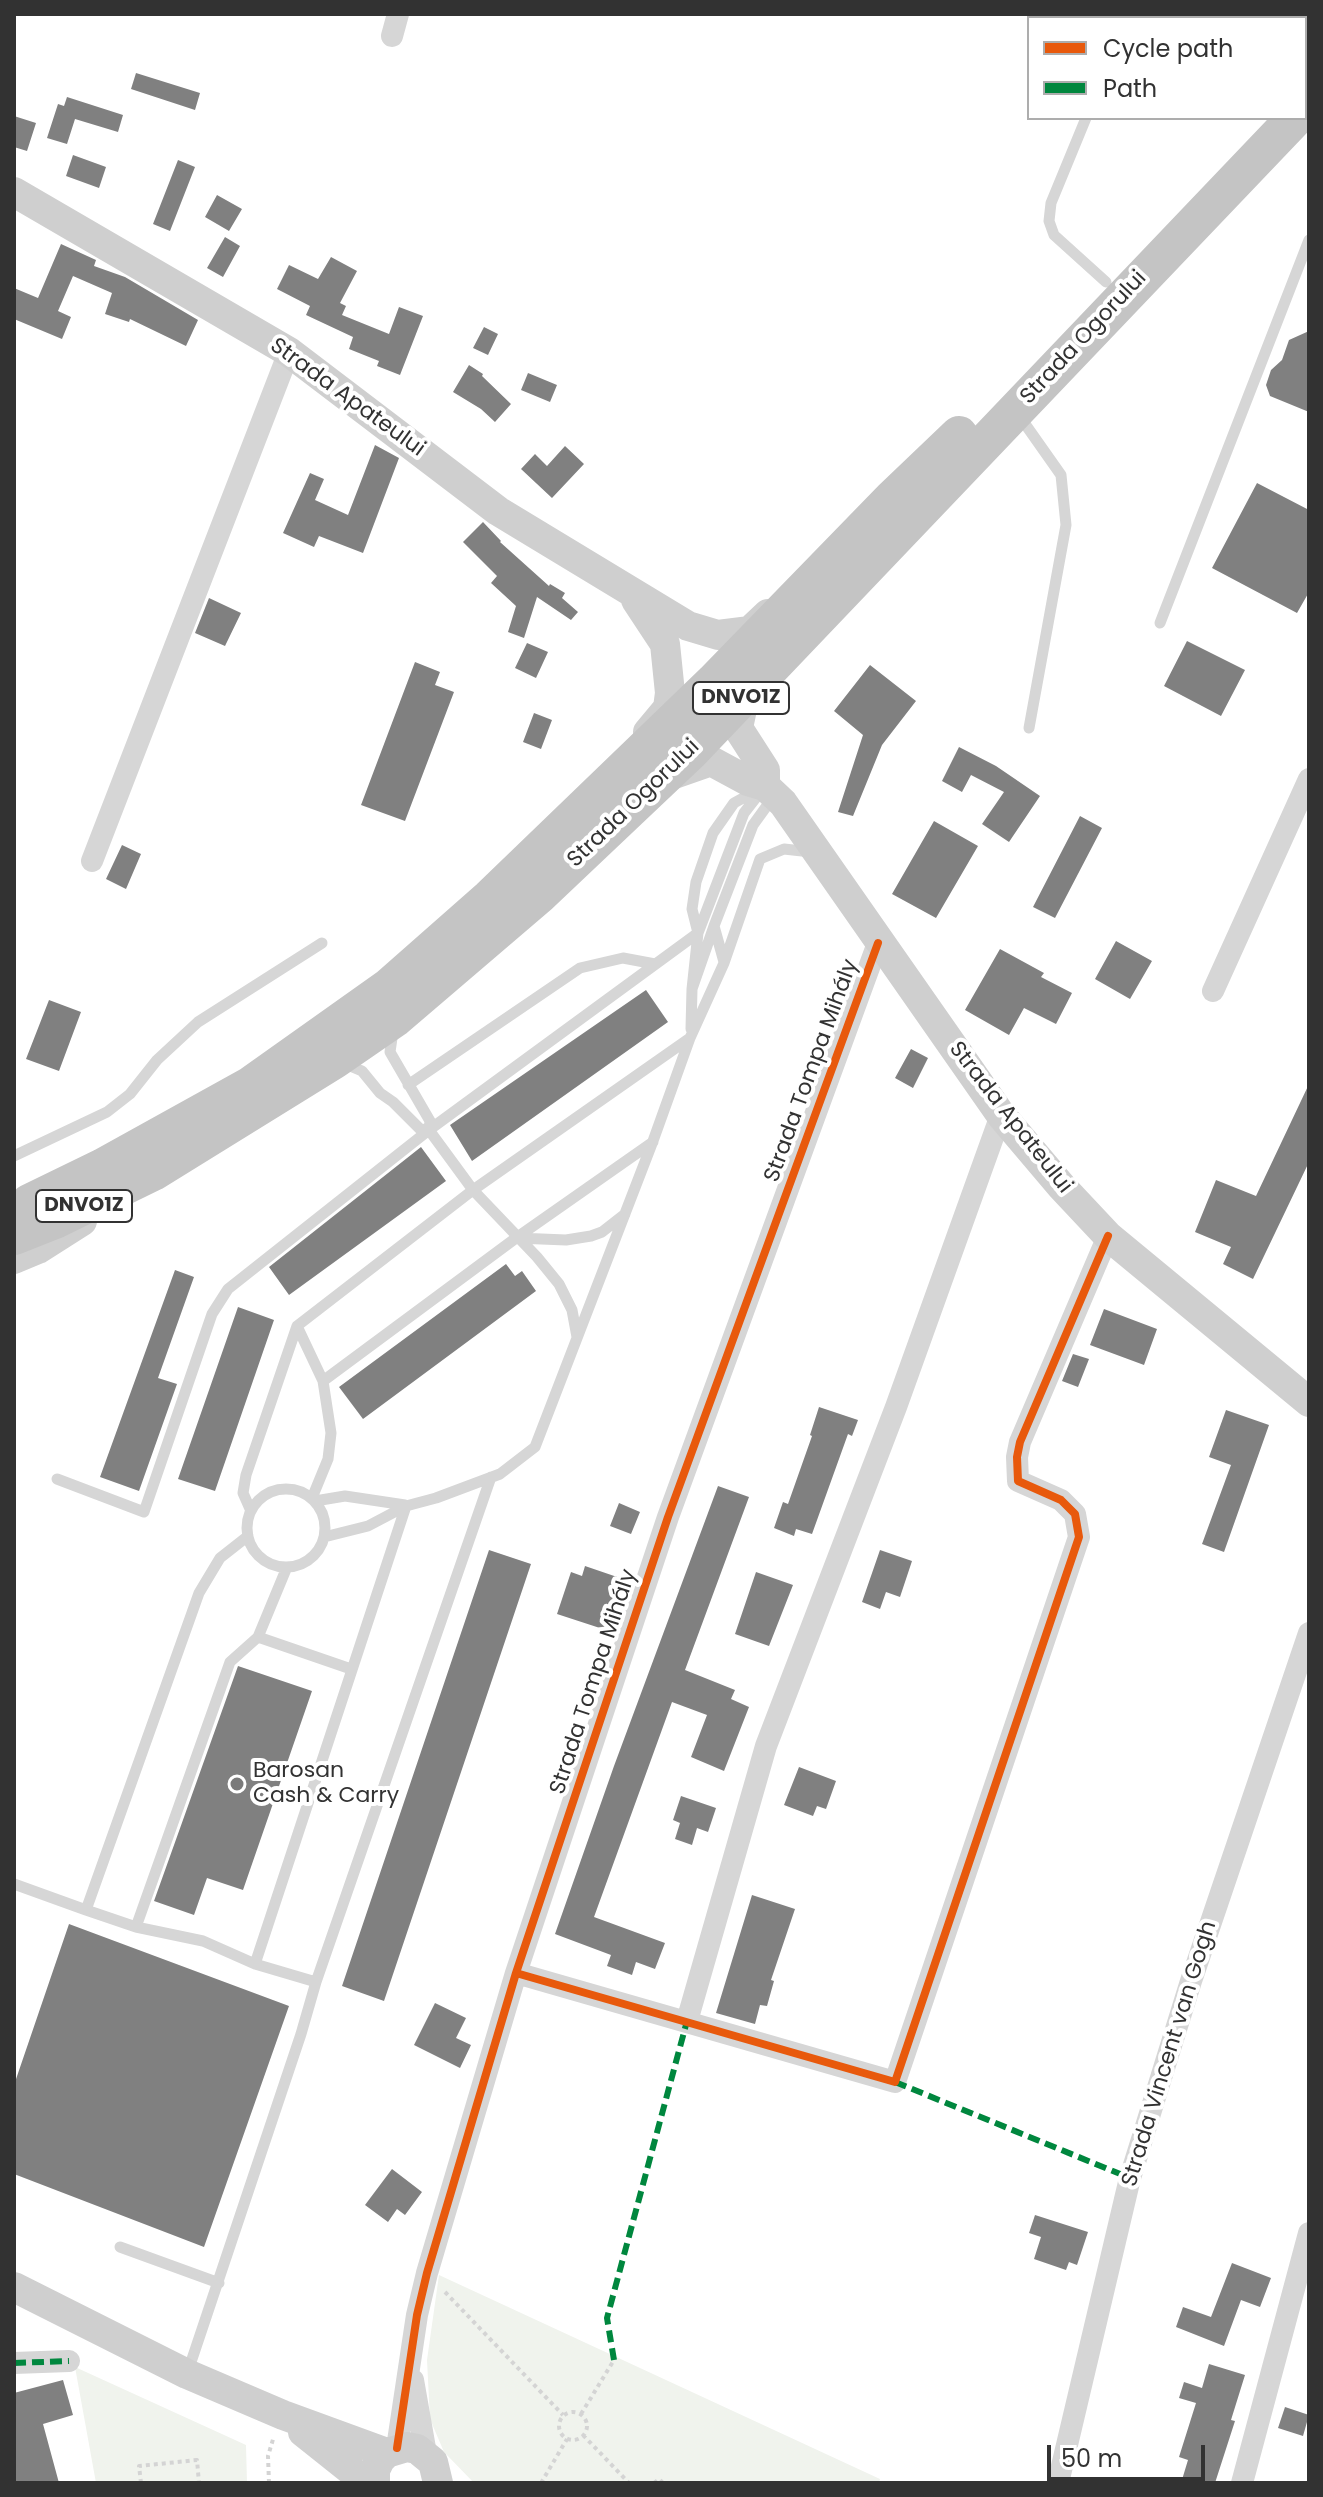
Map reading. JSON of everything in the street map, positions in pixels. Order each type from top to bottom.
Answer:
[{"type":"highway","name":"Strada Ogorului","points":[[14,1210],[103,1167],[251,1085],[389,987],[445,938],[714,682],[1106,282],[1262,130],[1290,120]]},
{"type":"highway","points":[[1262,130],[1296,120]]},
{"type":"highway","name":"Strada Ogorului","points":[[14,1236],[118,1191],[179,1157],[334,1060],[395,1018],[540,894],[663,778],[1016,410],[1262,130]]},
{"type":"street","points":[[392,36],[398,14]]},
{"type":"street","name":"Strada Apateului","points":[[14,192],[289,352],[498,511],[688,626],[705,633],[718,635],[750,631],[892,499]]},
{"type":"street","points":[[92,861],[289,352]]},
{"type":"street","name":"Strada Apateului","points":[[593,797],[668,708],[670,693],[665,644],[631,592]]},
{"type":"street","name":"Strada Apateului","points":[[770,790],[765,770],[738,728],[742,709],[772,665]]},
{"type":"street","name":"Strada Apateului","points":[[663,778],[711,761],[770,790],[783,803],[1001,1115],[1062,1187],[1108,1236],[1309,1402]]},
{"type":"street","points":[[1213,991],[1309,779]]},
{"type":"street","name":"Strada Tompa Mihály","points":[[423,2465],[410,2359],[427,2273],[516,1973],[668,1517],[878,943]]},
{"type":"street","points":[[687,2021],[766,1746],[896,1407],[1001,1115]]},
{"type":"street","points":[[14,1259],[66,1233],[118,1191]]},
{"type":"street","points":[[516,1973],[895,2082],[1079,1537],[1075,1514],[1061,1500],[1018,1481],[1017,1457],[1020,1442],[1108,1236]]},
{"type":"street","name":"Strada Vincent van Gogh","points":[[1058,2483],[1130,2178],[1191,1981],[1309,1633]]},
{"type":"street","points":[[1242,2483],[1309,2233]]},
{"type":"street","points":[[15,2290],[187,2374],[283,2415],[423,2465]]},
{"type":"street","points":[[14,2363],[69,2361]]},
{"type":"street","points":[[283,2415],[367,2483]]},
{"type":"street","points":[[375,2483],[375,2470],[423,2465]]},
{"type":"lane","points":[[1085,120],[1051,203],[1049,221],[1054,235],[1106,282]]},
{"type":"lane","points":[[1160,623],[1309,240]]},
{"type":"lane","points":[[1016,410],[1061,475],[1066,525],[1029,728]]},
{"type":"lane","points":[[692,989],[753,825],[770,790]]},
{"type":"lane","points":[[698,933],[692,909],[696,882],[713,833],[734,803],[770,790]]},
{"type":"lane","points":[[690,1038],[698,933],[744,813],[770,790]]},
{"type":"lane","points":[[324,1537],[368,1526],[406,1506],[500,1474],[535,1447],[690,1038],[724,963],[760,859],[784,849],[815,852]]},
{"type":"lane","points":[[714,926],[724,963]]},
{"type":"lane","points":[[57,1479],[144,1512],[203,1338],[220,1298],[429,1130],[698,933]]},
{"type":"lane","points":[[14,1156],[107,1112],[130,1094],[157,1060],[198,1022],[322,943]]},
{"type":"lane","points":[[408,1085],[580,968],[623,958],[655,964]]},
{"type":"lane","points":[[395,1018],[390,1052],[430,1121],[429,1130],[473,1190],[559,1284],[572,1310],[577,1338]]},
{"type":"lane","points":[[251,1511],[243,1493],[246,1475],[297,1326],[473,1190],[690,1038]]},
{"type":"lane","points":[[334,1060],[362,1071],[380,1093],[420,1129],[429,1130]]},
{"type":"lane","points":[[323,1381],[653,1141]]},
{"type":"lane","points":[[516,1238],[566,1240],[591,1236],[602,1232],[625,1214]]},
{"type":"lane","points":[[297,1326],[323,1381],[331,1433],[328,1459],[313,1500]]},
{"type":"lane","points":[[187,2374],[316,1982],[491,1477]]},
{"type":"lane","points":[[278,1489],[302,1492],[313,1500],[325,1524],[324,1537],[310,1558],[287,1567],[262,1559],[253,1549],[248,1536],[247,1523],[251,1511],[267,1493],[278,1489]]},
{"type":"lane","points":[[313,1500],[345,1496],[406,1506]]},
{"type":"lane","points":[[255,1964],[406,1506]]},
{"type":"lane","points":[[86,1910],[199,1593],[220,1558],[248,1536]]},
{"type":"lane","points":[[136,1927],[230,1662],[258,1637],[287,1567]]},
{"type":"lane","points":[[258,1637],[351,1669]]},
{"type":"lane","points":[[14,1884],[136,1927],[203,1941],[255,1964],[316,1982]]},
{"type":"lane","points":[[120,2247],[219,2283]]},
{"type":"path","points":[[427,2273],[563,2415]]},
{"type":"path","points":[[581,2414],[614,2360]]},
{"type":"path","points":[[572,2411],[581,2414],[587,2428],[576,2440],[567,2439],[560,2432],[559,2423],[563,2415],[572,2411]]},
{"type":"path","points":[[269,2483],[268,2456],[283,2415]]},
{"type":"path","points":[[583,2435],[629,2483]]},
{"type":"path","points":[[541,2483],[567,2439]]},
{"type":"path","points":[[141,2483],[139,2466],[197,2460],[199,2483]]},
{"type":"path","points":[[654,2483],[659,2479],[663,2483]]},
{"type":"shaded area","points":[[439,2275],[880,2479],[879,2483],[474,2483],[444,2452],[430,2419],[427,2360]]},
{"type":"shaded area","points":[[75,2367],[246,2445],[247,2483],[96,2483]]},
{"type":"building","points":[[136,73],[200,93],[195,110],[131,89]]},
{"type":"building","points":[[67,97],[123,115],[118,132],[75,119],[67,144],[47,138],[58,104],[64,106]]},
{"type":"building","points":[[14,116],[36,123],[27,151],[14,147]]},
{"type":"building","points":[[73,155],[106,167],[99,188],[66,176]]},
{"type":"building","points":[[178,160],[195,167],[170,231],[153,224]]},
{"type":"building","points":[[217,195],[242,209],[229,231],[205,217]]},
{"type":"building","points":[[225,237],[240,246],[223,277],[207,268]]},
{"type":"building","points":[[61,244],[96,260],[94,266],[125,277],[198,320],[186,346],[130,319],[129,322],[105,314],[112,293],[73,276],[58,311],[71,317],[62,339],[14,319],[14,288],[38,298]]},
{"type":"building","points":[[331,257],[357,271],[340,303],[346,306],[342,315],[389,334],[399,307],[423,316],[400,375],[377,366],[379,361],[349,349],[353,337],[306,315],[310,306],[277,289],[289,265],[318,279]]},
{"type":"building","points":[[484,327],[498,334],[488,355],[473,348]]},
{"type":"building","points":[[1309,331],[1309,412],[1270,396],[1266,385],[1271,370],[1282,360],[1289,340]]},
{"type":"building","points":[[469,365],[483,374],[511,404],[495,422],[481,409],[453,392]]},
{"type":"building","points":[[528,373],[557,385],[550,402],[521,390]]},
{"type":"building","points":[[375,445],[399,458],[363,553],[319,536],[314,547],[283,533],[310,473],[324,479],[315,500],[348,515]]},
{"type":"building","points":[[565,446],[584,464],[552,498],[521,469],[535,454],[547,466]]},
{"type":"building","points":[[1257,483],[1309,510],[1309,592],[1297,613],[1212,568]]},
{"type":"building","points":[[483,522],[500,542],[549,586],[565,593],[562,598],[578,612],[571,620],[537,597],[524,638],[508,632],[516,606],[491,583],[497,576],[463,542]]},
{"type":"building","points":[[209,598],[241,613],[225,646],[195,633]]},
{"type":"building","points":[[1187,641],[1245,670],[1221,716],[1164,686]]},
{"type":"building","points":[[527,643],[548,652],[536,678],[515,668]]},
{"type":"building","points":[[415,662],[440,672],[435,685],[454,692],[405,821],[361,805]]},
{"type":"building","points":[[870,665],[916,701],[882,745],[853,816],[838,812],[863,735],[834,711]]},
{"type":"building","points":[[534,713],[552,720],[541,749],[523,742]]},
{"type":"building","points":[[959,747],[996,766],[1040,796],[1009,842],[982,824],[1004,792],[971,775],[962,792],[942,781]]},
{"type":"building","points":[[1080,816],[1102,828],[1055,918],[1033,907]]},
{"type":"building","points":[[934,821],[978,846],[936,918],[892,894]]},
{"type":"building","points":[[122,845],[141,854],[126,889],[106,879]]},
{"type":"building","points":[[1116,941],[1152,961],[1130,999],[1095,979]]},
{"type":"building","points":[[1000,949],[1044,973],[1041,977],[1072,993],[1056,1024],[1024,1008],[1009,1035],[965,1010]]},
{"type":"building","points":[[646,990],[668,1022],[472,1161],[450,1125]]},
{"type":"building","points":[[49,1000],[81,1012],[59,1071],[26,1059]]},
{"type":"building","points":[[911,1049],[928,1058],[913,1088],[895,1078]]},
{"type":"building","points":[[1309,1084],[1309,1162],[1253,1279],[1223,1264],[1231,1247],[1195,1232],[1216,1180],[1256,1196]]},
{"type":"building","points":[[421,1147],[446,1181],[289,1295],[269,1267]]},
{"type":"building","points":[[506,1264],[515,1276],[522,1271],[536,1291],[363,1419],[339,1387]]},
{"type":"building","points":[[175,1270],[194,1277],[158,1378],[177,1384],[139,1491],[100,1477]]},
{"type":"building","points":[[238,1307],[274,1320],[215,1491],[178,1479]]},
{"type":"building","points":[[1104,1309],[1157,1329],[1144,1365],[1090,1345]]},
{"type":"building","points":[[1073,1354],[1089,1359],[1078,1387],[1062,1381]]},
{"type":"building","points":[[819,1407],[858,1420],[852,1436],[848,1434],[812,1534],[796,1529],[794,1536],[774,1528],[783,1502],[788,1504]]},
{"type":"building","points":[[1226,1410],[1269,1425],[1224,1552],[1202,1544],[1231,1465],[1209,1457]]},
{"type":"building","points":[[718,1486],[749,1497],[685,1670],[735,1690],[731,1699],[749,1707],[724,1771],[691,1757],[707,1715],[672,1702],[594,1917],[665,1943],[655,1969],[636,1962],[632,1975],[607,1966],[611,1955],[555,1934]]},
{"type":"building","points":[[619,1503],[640,1512],[631,1534],[610,1526]]},
{"type":"building","points":[[489,1550],[531,1564],[384,2001],[342,1986]]},
{"type":"building","points":[[880,1550],[912,1561],[900,1597],[886,1592],[880,1609],[862,1602]]},
{"type":"building","points":[[585,1566],[623,1579],[606,1630],[557,1614],[571,1572],[582,1576]]},
{"type":"building","points":[[756,1572],[793,1585],[769,1646],[735,1634]]},
{"type":"building","name":"Barosan Cash & Carry","points":[[238,1666],[312,1691],[243,1890],[207,1878],[194,1915],[154,1901]]},
{"type":"building","points":[[799,1767],[836,1781],[826,1809],[817,1806],[813,1816],[784,1805]]},
{"type":"building","points":[[681,1796],[716,1808],[708,1832],[697,1828],[692,1845],[675,1839],[680,1823],[673,1820]]},
{"type":"building","points":[[752,1895],[795,1909],[771,1980],[774,1981],[767,2006],[760,2005],[755,2024],[716,2013]]},
{"type":"building","points":[[69,1924],[289,2006],[204,2247],[14,2174],[14,2085]]},
{"type":"building","points":[[435,2003],[466,2018],[456,2038],[471,2045],[460,2068],[414,2045]]},
{"type":"building","points":[[392,2169],[422,2192],[405,2215],[397,2209],[388,2222],[365,2205]]},
{"type":"building","points":[[1035,2215],[1088,2232],[1077,2265],[1069,2262],[1066,2270],[1034,2259],[1041,2237],[1029,2233]]},
{"type":"building","points":[[1232,2263],[1271,2278],[1260,2307],[1241,2300],[1224,2346],[1176,2327],[1183,2307],[1211,2317]]},
{"type":"building","points":[[1209,2364],[1245,2375],[1231,2420],[1235,2421],[1215,2483],[1181,2483],[1188,2460],[1179,2457],[1196,2403],[1179,2398],[1184,2382],[1202,2388]]},
{"type":"building","points":[[63,2380],[73,2415],[43,2424],[59,2483],[14,2483],[14,2393]]},
{"type":"building","points":[[1285,2407],[1309,2415],[1303,2436],[1278,2428]]},
{"type":"marked path","points":[[614,2360],[607,2318],[687,2021]]},
{"type":"marked path","points":[[895,2082],[1130,2178]]},
{"type":"marked path","points":[[14,2363],[69,2361]]},
{"type":"cycle path","points":[[397,2448],[417,2315],[427,2273],[516,1973],[668,1517],[878,943]]},
{"type":"cycle path","points":[[516,1973],[895,2082],[1079,1537],[1075,1514],[1061,1500],[1018,1481],[1017,1457],[1020,1442],[1108,1236]]},
{"type":"place","name":"Barosan Cash & Carry","points":[[237,1784]]}]
